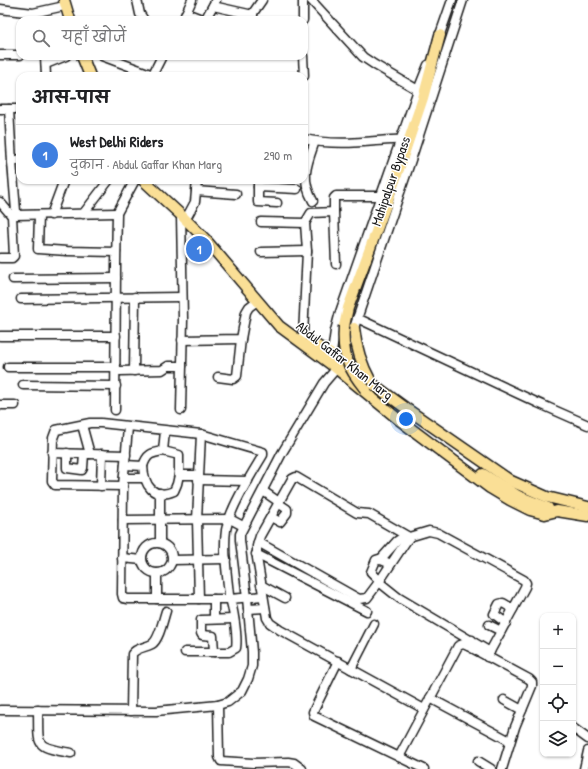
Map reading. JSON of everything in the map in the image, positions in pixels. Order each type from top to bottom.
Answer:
[{"type":"main road","points":[[61,2],[64,16]]},
{"type":"main road","points":[[61,2],[68,16]]},
{"type":"main road","points":[[440,35],[423,98],[398,172],[348,308],[349,327],[343,343],[346,360],[353,374],[369,387],[386,405],[507,490],[530,502],[557,512]]},
{"type":"main road","points":[[77,60],[82,72]]},
{"type":"main road","points":[[84,60],[88,72]]},
{"type":"main road","name":"Abdul Gaffar Khan Marg","points":[[148,184],[215,243],[278,316],[334,362],[398,419],[490,488],[510,500],[530,510],[545,514],[557,512],[588,516]]},
{"type":"main road","name":"Abdul Gaffar Khan Marg","points":[[155,184],[205,239],[279,326],[511,482],[547,497],[588,507]]},
{"type":"street","points":[[137,0],[141,16]]},
{"type":"street","points":[[184,16],[192,0]]},
{"type":"street","points":[[253,16],[262,0]]},
{"type":"street","points":[[303,0],[303,16]]},
{"type":"street","points":[[311,0],[363,57],[418,90]]},
{"type":"street","name":"Mahipalpur Bypass","points":[[334,362],[335,331],[340,312],[418,90],[452,0]]},
{"type":"street","name":"Mahipalpur Bypass","points":[[334,362],[349,327],[357,318],[411,160],[463,0]]},
{"type":"street","points":[[0,9],[33,13],[61,2]]},
{"type":"street","points":[[207,16],[215,3],[249,16]]},
{"type":"street","points":[[0,55],[16,55]]},
{"type":"street","points":[[46,60],[46,72]]},
{"type":"street","points":[[113,60],[145,72]]},
{"type":"street","points":[[154,72],[160,60]]},
{"type":"street","points":[[303,60],[304,72]]},
{"type":"street","points":[[0,109],[16,109]]},
{"type":"street","points":[[0,258],[13,258],[14,213],[9,109]]},
{"type":"street","points":[[308,140],[315,141],[401,140]]},
{"type":"street","points":[[308,161],[315,141]]},
{"type":"street","points":[[12,162],[16,160]]},
{"type":"street","points":[[51,215],[63,184]]},
{"type":"street","points":[[83,214],[106,184]]},
{"type":"street","points":[[115,410],[118,369],[116,336],[117,213],[132,184]]},
{"type":"street","points":[[181,410],[184,215],[195,202],[197,184]]},
{"type":"street","points":[[277,203],[258,202],[258,184],[297,189]]},
{"type":"street","points":[[307,184],[313,201]]},
{"type":"street","points":[[196,191],[236,194]]},
{"type":"street","points":[[336,264],[334,198],[336,196],[381,196]]},
{"type":"street","points":[[0,202],[15,215],[117,213]]},
{"type":"street","points":[[303,336],[307,251],[305,223],[312,213],[334,212]]},
{"type":"street","points":[[39,215],[38,249],[116,252]]},
{"type":"street","points":[[261,222],[305,223]]},
{"type":"street","points":[[261,252],[307,251]]},
{"type":"street","points":[[13,280],[116,278]]},
{"type":"street","points":[[21,299],[182,296]]},
{"type":"street","points":[[134,371],[135,297]]},
{"type":"street","points":[[218,377],[233,378],[237,376],[246,312],[249,307],[257,301]]},
{"type":"street","points":[[357,318],[588,425]]},
{"type":"street","points":[[0,336],[116,336]]},
{"type":"street","points":[[182,340],[241,339]]},
{"type":"street","points":[[0,710],[156,711],[218,705],[228,702],[239,694],[251,672],[252,652],[240,534],[282,453],[324,383],[334,362]]},
{"type":"street","points":[[8,367],[118,369],[134,371],[162,370],[168,366],[182,366]]},
{"type":"street","points":[[23,386],[116,386]]},
{"type":"street","points":[[0,405],[15,405]]},
{"type":"street","points":[[144,478],[101,486],[55,486],[52,481],[52,453],[55,431],[82,424],[101,423],[201,434],[263,452],[263,455],[248,481],[230,519],[226,537],[226,559],[230,599],[237,643],[236,648],[229,652],[185,652]]},
{"type":"street","points":[[67,454],[67,468],[82,470],[87,454],[82,424]]},
{"type":"street","points":[[128,427],[124,482],[122,558],[123,598],[230,599],[263,596]]},
{"type":"street","points":[[163,451],[165,431]]},
{"type":"street","points":[[199,599],[197,520],[201,434]]},
{"type":"street","points":[[163,451],[179,455],[179,475],[174,491],[160,493],[151,490],[147,485],[144,478],[143,466],[147,457],[154,453],[163,451]]},
{"type":"street","points":[[52,453],[126,455]]},
{"type":"street","points":[[101,486],[102,454]]},
{"type":"street","points":[[125,465],[143,466]]},
{"type":"street","points":[[179,475],[248,481]]},
{"type":"street","points":[[408,538],[369,514],[357,513],[296,477],[292,479],[258,542],[256,554],[267,618],[270,623],[424,709]]},
{"type":"street","points":[[263,491],[286,509],[287,513],[280,522],[271,517]]},
{"type":"street","points":[[160,493],[160,543]]},
{"type":"street","points":[[123,520],[230,519],[243,526]]},
{"type":"street","points":[[489,654],[525,587],[526,583],[524,580],[438,533],[429,531],[400,539],[380,560],[376,560],[371,570],[372,574],[399,598],[532,682],[532,686],[510,741],[502,769]]},
{"type":"street","points":[[362,600],[367,598],[380,581],[408,538]]},
{"type":"street","points":[[258,542],[362,600]]},
{"type":"street","points":[[160,543],[167,546],[173,560],[165,571],[157,573],[149,570],[143,564],[142,560],[144,550],[148,546],[160,543]]},
{"type":"street","points":[[256,554],[370,613],[363,607],[362,600]]},
{"type":"street","points":[[122,558],[142,560]]},
{"type":"street","points":[[173,560],[226,559]]},
{"type":"street","points":[[380,560],[391,564]]},
{"type":"street","points":[[157,573],[157,599]]},
{"type":"street","points":[[261,585],[285,598]]},
{"type":"street","points":[[214,599],[214,620]]},
{"type":"street","points":[[506,623],[494,614],[499,604],[503,604],[513,609]]},
{"type":"street","points":[[248,609],[265,608]]},
{"type":"street","points":[[132,711],[132,654],[136,650],[153,643],[156,640],[166,611]]},
{"type":"street","points":[[214,652],[213,637],[201,634],[200,621],[234,619]]},
{"type":"street","points":[[351,669],[374,624]]},
{"type":"street","points":[[489,625],[501,631]]},
{"type":"street","points":[[399,757],[458,646],[470,643]]},
{"type":"street","points":[[338,661],[313,714],[314,716],[424,769]]},
{"type":"street","points":[[430,698],[510,741]]},
{"type":"street","points":[[504,700],[522,710]]},
{"type":"street","points":[[218,705],[219,757],[221,761],[260,763],[288,762],[302,769]]},
{"type":"street","points":[[38,710],[39,739],[42,745],[49,749],[71,753]]},
{"type":"street","points":[[576,730],[588,739]]},
{"type":"street","points":[[584,769],[588,751]]},
{"type":"street","points":[[478,761],[491,769]]},
{"type":"place","name":"West Delhi Riders","points":[[199,249]]}]
